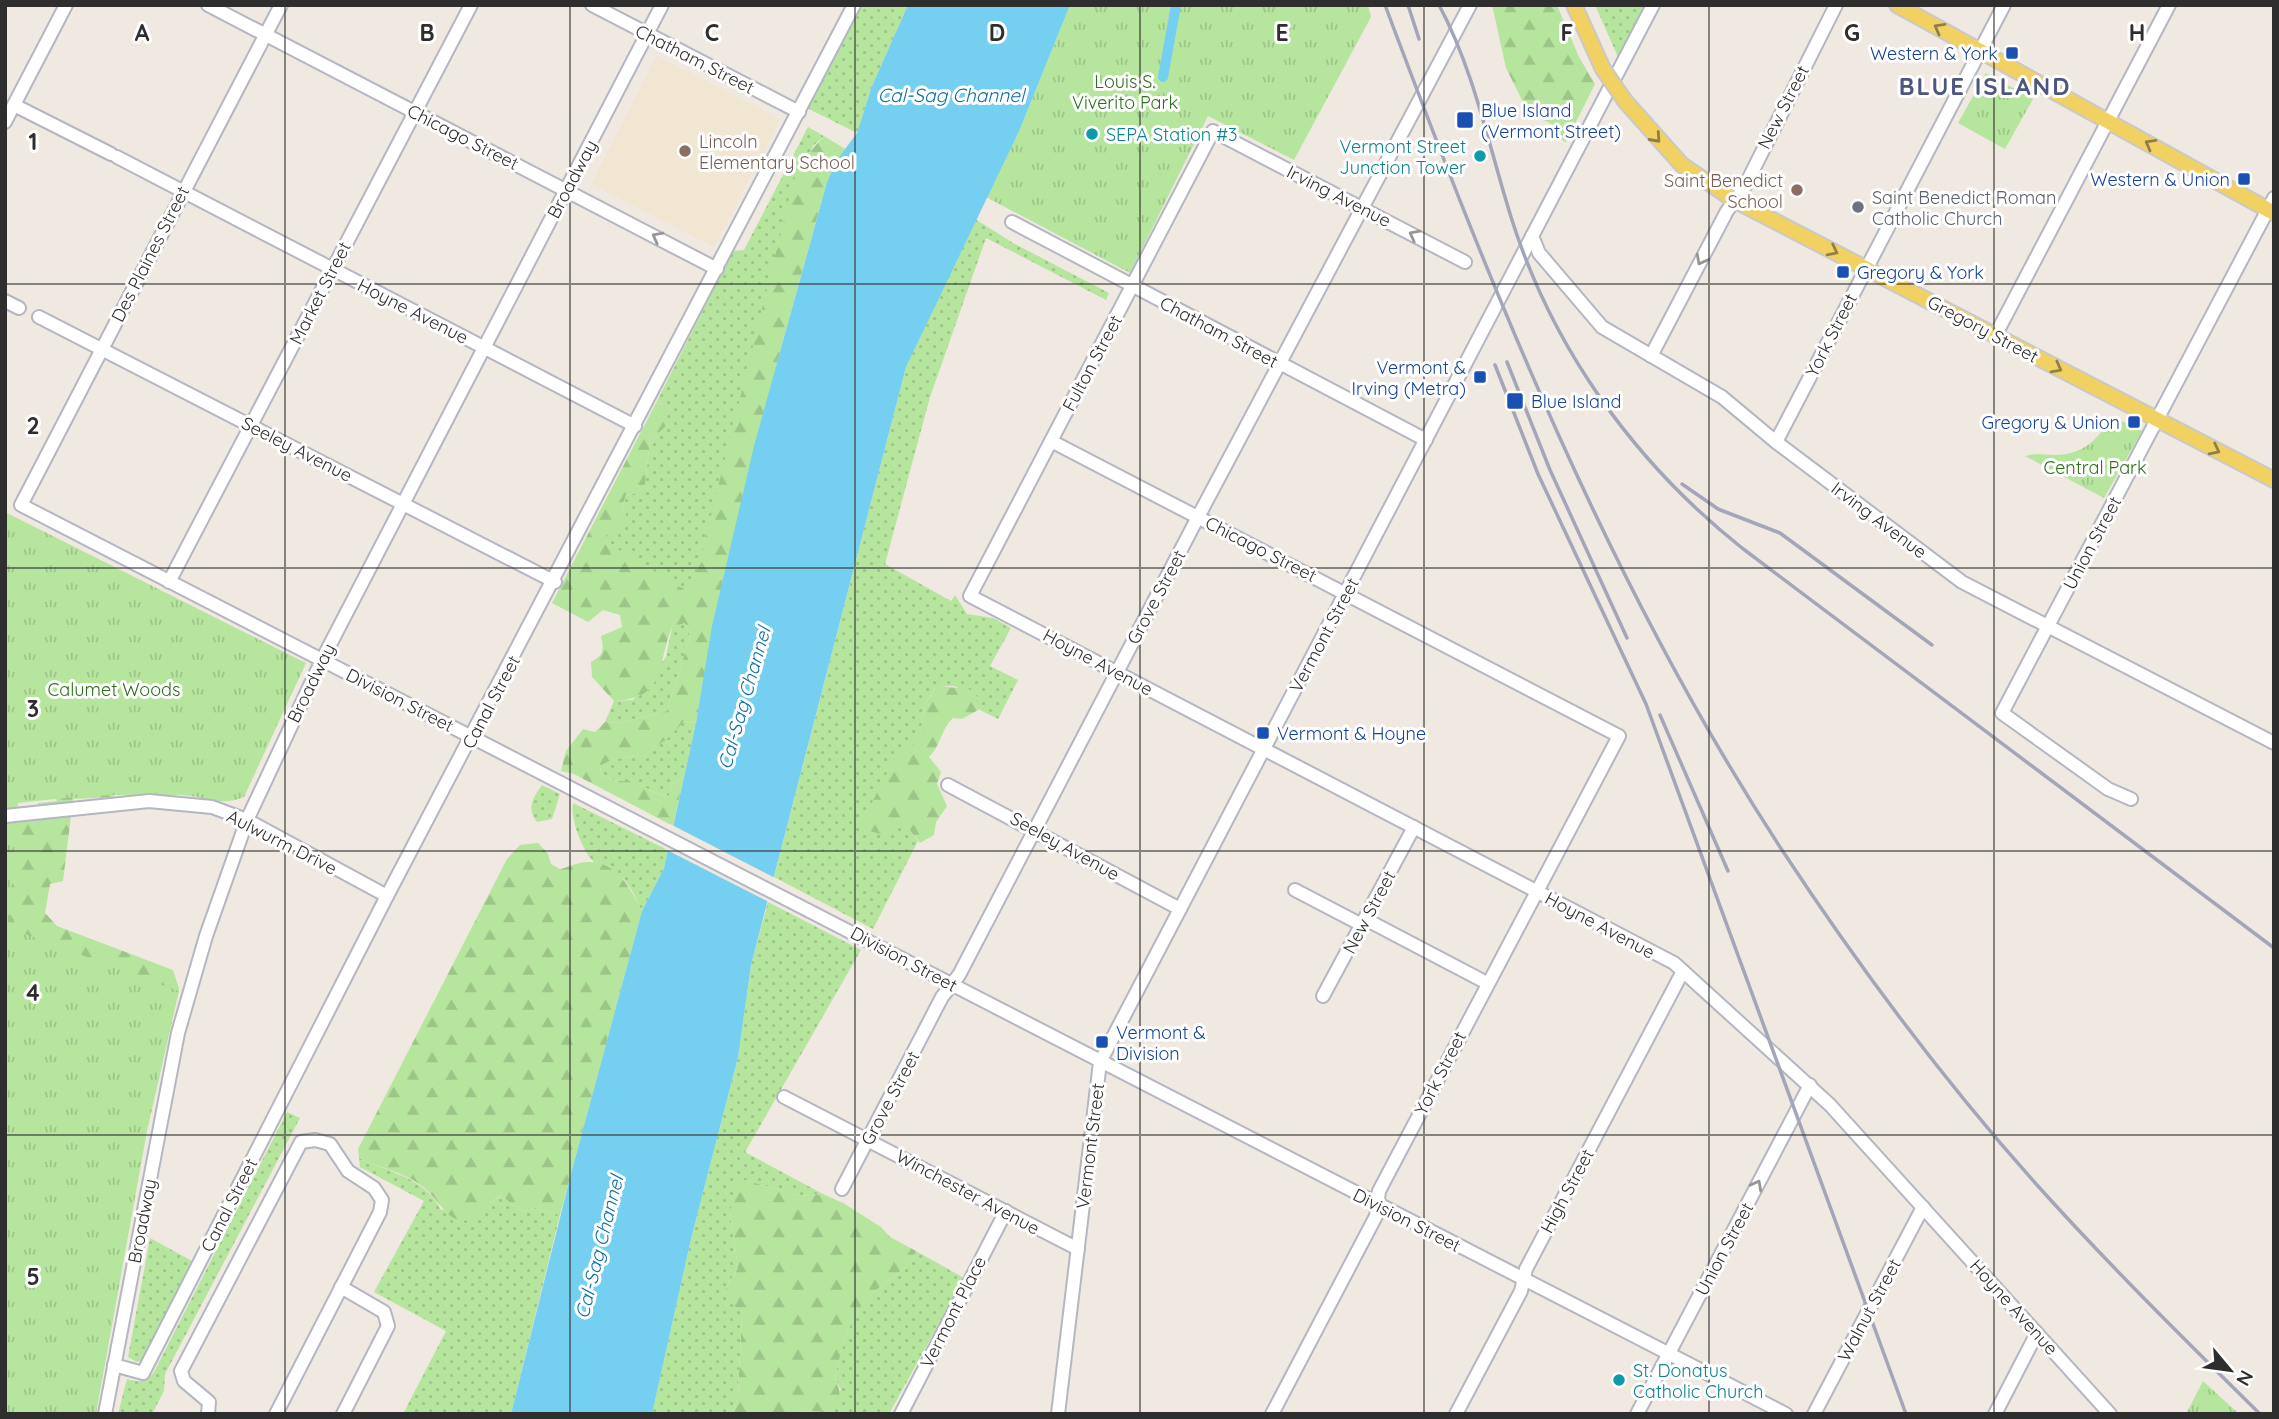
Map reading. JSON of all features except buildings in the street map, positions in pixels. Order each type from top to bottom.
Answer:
[{"type":"main road","name":"Gregory Street","points":[[1574,5],[1603,69],[1625,101],[1682,164],[1734,200],[2274,481]]},
{"type":"main road","points":[[1897,5],[2108,122],[2272,207]]},
{"type":"street","points":[[5,122],[66,5]]},
{"type":"street","name":"Chicago Street","points":[[208,5],[717,269]]},
{"type":"street","name":"Des Plaines Street","points":[[21,505],[281,5]]},
{"type":"street","name":"Market Street","points":[[169,582],[471,5]]},
{"type":"street","name":"Chatham Street","points":[[592,5],[799,112]]},
{"type":"street","name":"Broadway","points":[[105,1414],[178,1033],[206,936],[247,820],[322,660],[401,503],[662,5]]},
{"type":"street","name":"Canal Street","points":[[114,1365],[143,1373],[387,896],[555,582],[854,5]]},
{"type":"street","name":"Grove Street","points":[[842,1189],[1470,5]]},
{"type":"street","name":"Vermont Street","points":[[1058,1414],[1100,1062],[1653,5]]},
{"type":"street","name":"New Street","points":[[1651,356],[1836,5]]},
{"type":"street","name":"York Street","points":[[1776,442],[2004,5]]},
{"type":"street","points":[[1995,335],[2169,5]]},
{"type":"street","name":"Hoyne Avenue","points":[[14,105],[635,426]]},
{"type":"street","name":"Irving Avenue","points":[[1213,131],[1465,262]]},
{"type":"street","name":"Fulton Street","points":[[970,596],[1213,131]]},
{"type":"street","name":"Union Street","points":[[2131,799],[2108,789],[2002,713],[2272,207]]},
{"type":"street","name":"Chatham Street","points":[[1012,222],[1426,440]]},
{"type":"street","name":"Irving Avenue","points":[[1532,236],[1539,253],[1565,281],[1587,313],[1620,340],[1722,397],[1776,442],[1962,582],[2274,743]]},
{"type":"street","points":[[5,301],[19,308]]},
{"type":"street","name":"Seeley Avenue","points":[[39,317],[555,582]]},
{"type":"street","name":"Chicago Street","points":[[1051,441],[1619,736]]},
{"type":"street","name":"Division Street","points":[[21,505],[785,896],[1100,1062],[1786,1414]]},
{"type":"street","name":"Hoyne Avenue","points":[[970,596],[1536,891],[1683,971],[1810,1085],[2110,1414]]},
{"type":"street","name":"York Street","points":[[1272,1414],[1376,1216],[1379,1191],[1619,736]]},
{"type":"street","name":"Seeley Avenue","points":[[948,785],[1035,829],[1180,909]]},
{"type":"street","name":"Aulwurm Drive","points":[[5,816],[149,801],[195,804],[247,820],[387,896]]},
{"type":"street","name":"New Street","points":[[1323,996],[1414,827]]},
{"type":"street","points":[[1295,890],[1487,983]]},
{"type":"street","name":"High Street","points":[[1456,1414],[1524,1279],[1526,1269],[1683,971]]},
{"type":"street","name":"Union Street","points":[[1637,1414],[1810,1085]]},
{"type":"street","name":"Winchester Avenue","points":[[784,1097],[1078,1249]]},
{"type":"street","points":[[208,1414],[209,1402],[184,1381],[181,1371],[301,1142],[315,1140],[330,1144],[348,1171],[374,1188],[382,1200],[380,1212],[276,1414]]},
{"type":"street","name":"Walnut Street","points":[[1814,1414],[1923,1207]]},
{"type":"street","name":"Vermont Place","points":[[901,1414],[1006,1211]]},
{"type":"street","points":[[341,1287],[384,1312],[388,1326],[343,1414]]},
{"type":"street","points":[[1995,1414],[2037,1333]]},
{"type":"shaded area","name":"Lincoln Elementary School","points":[[657,56],[780,119],[714,247],[591,184]]},
{"type":"green space","points":[[861,5],[908,5],[872,86],[857,133],[807,108]]},
{"type":"green space","name":"Louis S. Viverito Park","points":[[1070,5],[1368,5],[1371,17],[1294,160],[1208,116],[1130,273],[986,197],[1020,129]]},
{"type":"green space","points":[[1492,5],[1557,5],[1579,57],[1595,84],[1566,142],[1557,138],[1561,129],[1528,112],[1506,68]]},
{"type":"green space","points":[[1595,5],[1645,5],[1618,57]]},
{"type":"green space","points":[[1986,73],[2033,99],[2005,149],[1958,123]]},
{"type":"green space","points":[[808,127],[824,136],[813,146],[696,580],[693,590],[687,591],[612,547],[606,542],[606,532],[626,515],[622,506],[626,495],[636,493],[645,485],[650,441],[667,425],[662,404],[656,403],[733,251],[744,250]]},
{"type":"green space","points":[[824,136],[847,150],[837,160],[827,182],[772,383],[738,518],[696,723],[684,721],[667,739],[654,747],[600,766],[601,774],[607,778],[638,783],[656,793],[669,796],[673,784],[684,777],[673,826],[574,774],[561,771],[566,751],[583,729],[595,732],[605,722],[620,723],[667,711],[690,636],[685,623],[672,627],[661,667],[652,687],[644,694],[631,699],[614,701],[592,677],[591,662],[602,652],[601,636],[622,627],[620,615],[603,610],[588,622],[552,603],[656,403],[668,406],[667,425],[650,441],[645,485],[636,493],[626,495],[622,506],[626,515],[624,526],[606,532],[606,542],[687,591],[693,589],[793,183],[800,163]]},
{"type":"green space","points":[[975,219],[1013,243],[1109,293],[1106,300],[986,238],[930,397],[885,564],[951,601],[955,595],[967,614],[993,618],[1011,628],[990,666],[1018,680],[998,719],[980,710],[980,699],[954,686],[935,687],[925,705],[919,741],[899,759],[860,820],[874,832],[884,835],[899,825],[908,828],[918,841],[873,929],[774,877],[906,367]]},
{"type":"green space","name":"Central Park","points":[[2112,416],[2142,431],[2104,498],[2025,456],[2073,453],[2095,439]]},
{"type":"green space","points":[[5,512],[114,797],[73,799],[63,881],[50,884],[45,913],[57,926],[173,970],[179,988],[177,999],[10,1084],[5,822],[36,819],[38,803],[57,801],[5,657]]},
{"type":"green space","name":"Calumet Woods","points":[[5,512],[306,663],[244,797],[220,801],[181,795],[120,795],[18,803],[9,928],[179,991],[147,1131],[96,1414],[5,1414]]},
{"type":"green space","points":[[685,623],[690,636],[667,711],[620,723],[605,722],[614,701],[633,700],[666,657],[672,627]]},
{"type":"green space","points":[[936,686],[969,689],[980,699],[980,709],[962,719],[953,718],[929,757],[941,772],[937,784],[947,806],[936,822],[934,835],[920,843],[908,828],[900,826],[884,835],[862,829],[860,820],[895,760],[919,740],[925,705]]},
{"type":"green space","points":[[683,721],[696,723],[684,777],[673,784],[669,796],[633,782],[613,780],[601,774],[600,765],[640,754],[654,747],[673,733]]},
{"type":"green space","points":[[542,785],[560,794],[552,819],[537,822],[531,808]]},
{"type":"green space","points":[[573,803],[668,850],[664,868],[642,911],[626,882],[594,862],[585,850],[575,826]]},
{"type":"green space","points":[[538,843],[548,854],[551,864],[560,869],[587,862],[606,866],[614,871],[627,885],[642,911],[560,1215],[535,1208],[522,1212],[501,1195],[490,1203],[489,1211],[464,1221],[448,1214],[419,1184],[359,1158],[358,1149],[507,859],[520,845]]},
{"type":"green space","points":[[768,902],[861,950],[745,1152],[823,1194],[800,1196],[745,1180],[730,1212],[738,1268],[726,1290],[729,1299],[742,1313],[738,1394],[734,1414],[652,1414],[691,1239],[738,1057],[751,965]]},
{"type":"green space","points":[[287,1112],[300,1118],[165,1374],[164,1391],[152,1414],[118,1414],[127,1379],[142,1381],[154,1372]]},
{"type":"green space","points":[[359,1158],[416,1183],[426,1190],[441,1210],[490,1203],[502,1195],[522,1212],[535,1208],[560,1215],[511,1414],[403,1414],[446,1331],[374,1292],[424,1201],[360,1167]]},
{"type":"green space","points":[[745,1180],[800,1196],[823,1194],[843,1203],[881,1227],[890,1237],[916,1251],[908,1264],[875,1291],[856,1315],[843,1346],[835,1378],[839,1396],[827,1411],[734,1414],[738,1394],[742,1314],[725,1291],[738,1268],[730,1212],[737,1184]]},
{"type":"green space","points":[[150,1238],[194,1262],[145,1359],[137,1362],[128,1357]]},
{"type":"green space","points":[[916,1251],[964,1278],[889,1414],[812,1414],[841,1390],[835,1378],[843,1346],[856,1315],[875,1291],[908,1264]]},
{"type":"green space","points":[[2203,1381],[2239,1414],[2186,1414]]},
{"type":"water","name":"Cal-Sag Channel","points":[[908,5],[1070,5],[1020,129],[906,367],[751,965],[738,1057],[691,1239],[652,1414],[511,1414],[571,1174],[642,911],[664,868],[696,723],[712,626],[754,446],[827,182],[837,160],[857,133],[872,86]]},
{"type":"pier","points":[[670,824],[777,879],[771,903],[665,849]]},
{"type":"waterway","points":[[1163,77],[1176,5]]},
{"type":"railway","points":[[1385,5],[1469,223],[1560,439],[1663,649],[1720,751],[1841,937],[1968,1105],[2091,1244],[2260,1414]]},
{"type":"railway","points":[[1408,5],[1419,39]]},
{"type":"railway","points":[[1439,5],[1462,56],[1528,265],[1549,312],[1574,357],[1632,440],[1666,478],[1742,548],[2274,948]]},
{"type":"railway","points":[[1507,362],[1550,470],[1627,638]]},
{"type":"railway","points":[[1495,365],[1538,474],[1646,704],[1906,1414]]},
{"type":"railway","points":[[1682,484],[1718,509],[1780,533],[1932,645]]},
{"type":"railway","points":[[1660,715],[1728,871]]},
{"type":"place","name":"Western & York","points":[[2012,53]]},
{"type":"place","name":"Blue Island (Vermont Street)","points":[[1465,120]]},
{"type":"place","name":"SEPA Station #3","points":[[1092,134]]},
{"type":"place","name":"Lincoln Elementary School","points":[[685,151]]},
{"type":"place","name":"Vermont Street Junction Tower","points":[[1480,156]]},
{"type":"place","name":"Western & Union","points":[[2244,179]]},
{"type":"place","name":"Saint Benedict School","points":[[1797,190]]},
{"type":"place","name":"Saint Benedict Roman Catholic Church","points":[[1858,207]]},
{"type":"place","name":"Gregory & York","points":[[1843,272]]},
{"type":"place","name":"Vermont & Irving (Metra)","points":[[1480,377]]},
{"type":"place","name":"Blue Island","points":[[1515,401]]},
{"type":"place","name":"Gregory & Union","points":[[2134,422]]},
{"type":"place","name":"Vermont & Hoyne","points":[[1263,733]]},
{"type":"place","name":"Vermont & Division","points":[[1102,1042]]},
{"type":"place","name":"St. Donatus Catholic Church","points":[[1619,1380]]},
{"type":"district","name":"BLUE ISLAND","points":[[1985,86]]}]
